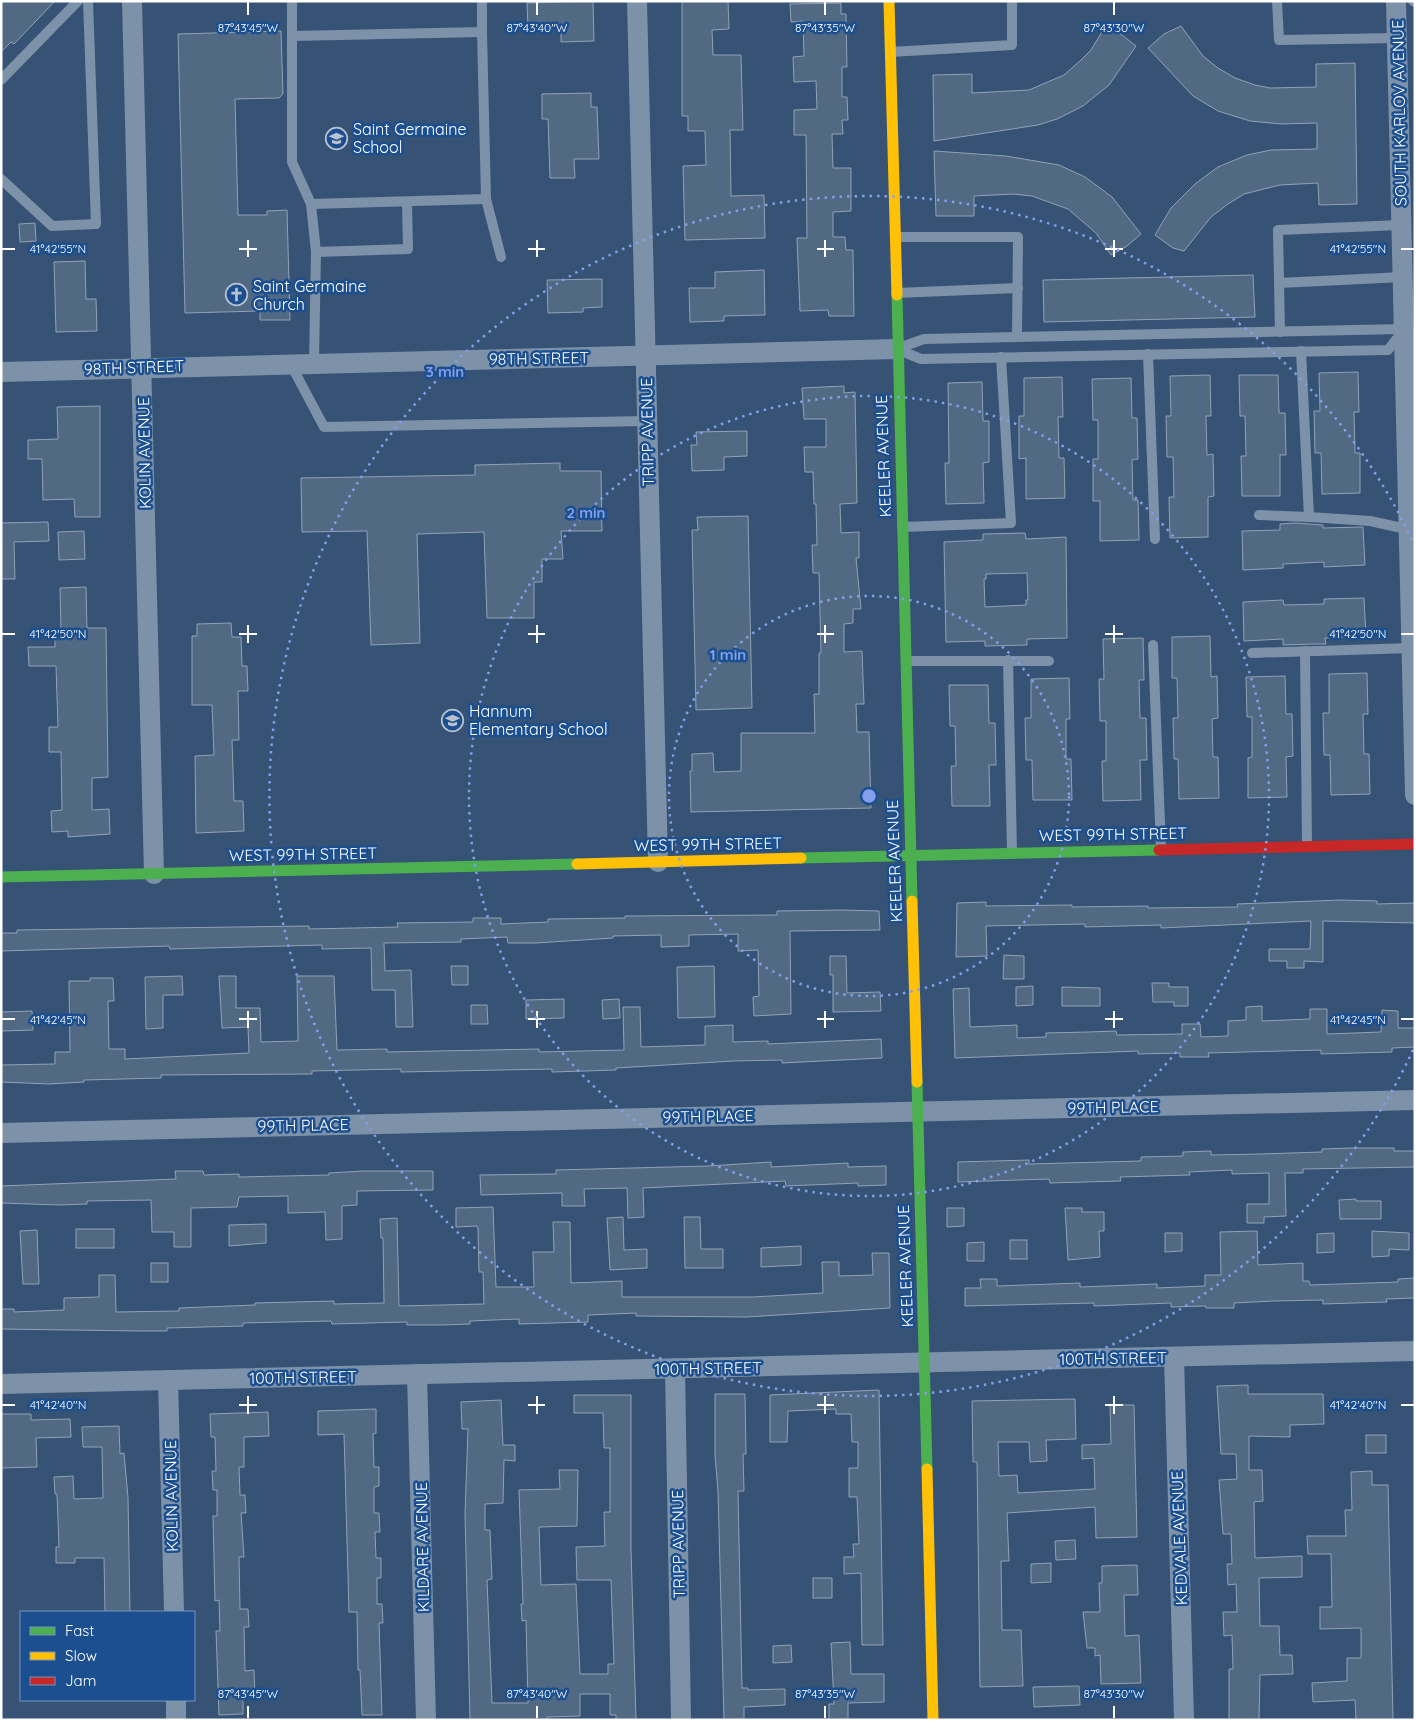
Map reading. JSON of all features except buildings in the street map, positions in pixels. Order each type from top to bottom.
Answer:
[{"type":"street","name":"KOLIN AVENUE","points":[[132,1],[154,874]]},
{"type":"street","name":"TRIPP AVENUE","points":[[636,1],[658,862]]},
{"type":"street","name":"KEELER AVENUE","points":[[889,1],[933,1720]]},
{"type":"street","name":"SOUTH KARLOV AVENUE","points":[[1396,1],[1401,225],[1407,268],[1409,308],[1404,329],[1410,357],[1415,795]]},
{"type":"street","name":"98TH STREET","points":[[1,372],[897,349]]},
{"type":"street","name":"WEST 99TH STREET","points":[[1,877],[1415,844]]},
{"type":"street","name":"99TH PLACE","points":[[1,1132],[1415,1100]]},
{"type":"street","name":"100TH STREET","points":[[1,1384],[1415,1351]]},
{"type":"street","name":"KEDVALE AVENUE","points":[[1174,1357],[1184,1720]]},
{"type":"street","name":"TRIPP AVENUE","points":[[675,1368],[681,1720]]},
{"type":"street","name":"KILDARE AVENUE","points":[[417,1374],[426,1720]]},
{"type":"street","name":"KOLIN AVENUE","points":[[168,1380],[174,1611]]},
{"type":"street","points":[[176,1701],[176,1720]]},
{"type":"lane","points":[[1,80],[78,1]]},
{"type":"lane","points":[[1,179],[52,226],[96,224],[88,1]]},
{"type":"lane","points":[[292,1],[292,162],[311,204],[316,252],[314,363]]},
{"type":"lane","points":[[482,1],[486,200],[501,257]]},
{"type":"lane","points":[[889,1],[897,1]]},
{"type":"lane","points":[[890,52],[1012,45],[1012,1]]},
{"type":"lane","points":[[1277,1],[1279,40],[1397,38]]},
{"type":"lane","points":[[292,36],[482,32]]},
{"type":"lane","points":[[311,204],[486,200]]},
{"type":"lane","points":[[316,252],[408,249],[407,202]]},
{"type":"lane","points":[[1280,332],[1278,230],[1401,225]]},
{"type":"lane","points":[[894,237],[1018,238],[1018,337]]},
{"type":"lane","points":[[1279,283],[1407,268]]},
{"type":"lane","points":[[895,293],[1018,288]]},
{"type":"lane","points":[[897,349],[924,339],[1404,329]]},
{"type":"lane","points":[[897,349],[921,359],[1388,350],[1404,329]]},
{"type":"lane","points":[[1301,351],[1309,517]]},
{"type":"lane","points":[[1148,354],[1155,539]]},
{"type":"lane","points":[[902,528],[1011,523],[1002,357]]},
{"type":"lane","points":[[290,364],[324,427],[647,421]]},
{"type":"lane","points":[[1259,515],[1370,521],[1412,530]]},
{"type":"lane","points":[[1252,653],[1305,652],[1412,636]]},
{"type":"lane","points":[[1153,644],[1161,850]]},
{"type":"lane","points":[[1305,652],[1307,846]]},
{"type":"lane","points":[[1008,660],[1012,853]]},
{"type":"lane","points":[[905,661],[1049,661]]},
{"type":"traffic: fast","points":[[897,295],[912,901]]},
{"type":"traffic: fast","points":[[801,858],[1159,850]]},
{"type":"traffic: fast","points":[[1,877],[577,864]]},
{"type":"traffic: fast","points":[[917,1082],[927,1469]]},
{"type":"traffic: slow","points":[[889,1],[897,295]]},
{"type":"traffic: slow","points":[[577,864],[801,858]]},
{"type":"traffic: slow","points":[[912,901],[917,1082]]},
{"type":"traffic: slow","points":[[927,1469],[933,1720]]},
{"type":"traffic: jam","points":[[1159,850],[1415,844]]},
{"type":"place","name":"Saint Germaine School","points":[[337,138]]},
{"type":"place","name":"Saint Germaine Church","points":[[237,295]]},
{"type":"place","name":"Hannum Elementary School","points":[[453,720]]}]
